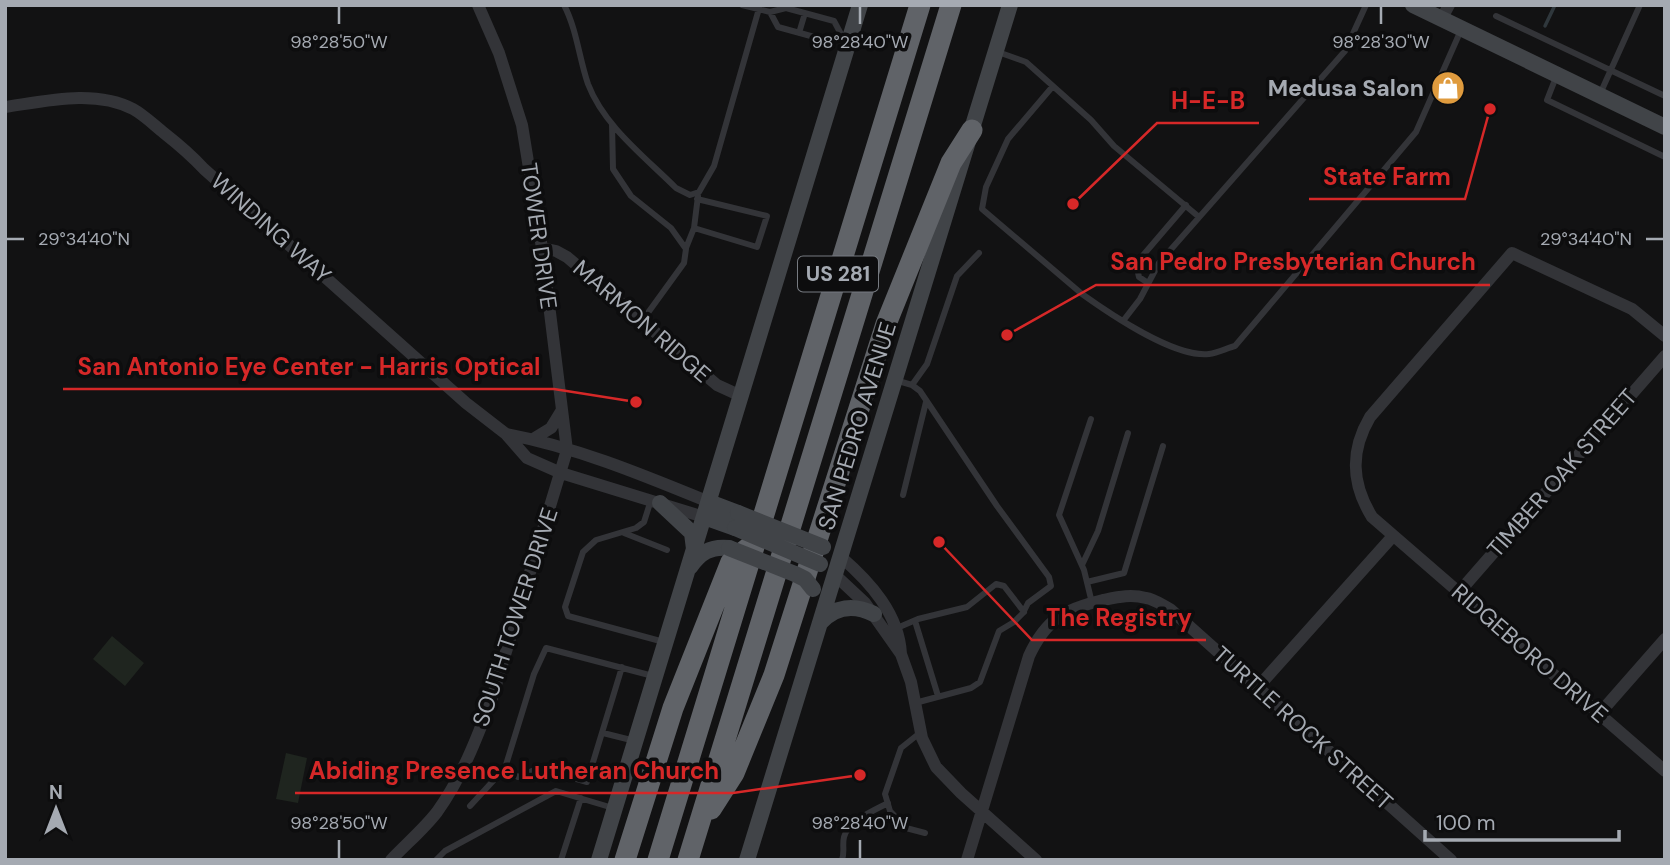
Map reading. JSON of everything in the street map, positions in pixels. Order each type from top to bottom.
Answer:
[{"type":"highway","name":"US 281","points":[[657,860],[920,5]]},
{"type":"highway","name":"US 281","points":[[688,860],[951,5]]},
{"type":"highway","points":[[697,831],[734,774],[774,675],[886,324],[951,163],[972,130]]},
{"type":"highway","points":[[625,860],[673,709],[731,562],[755,542]]},
{"type":"main road","points":[[599,860],[741,396],[845,36],[860,5]]},
{"type":"main road","name":"SAN PEDRO AVENUE","points":[[747,860],[1010,5]]},
{"type":"main road","points":[[1413,5],[1665,127]]},
{"type":"main road","points":[[650,500],[691,533],[694,550]]},
{"type":"main road","points":[[706,509],[823,547],[841,557]]},
{"type":"main road","points":[[736,520],[820,564],[835,575]]},
{"type":"main road","points":[[688,569],[708,550],[729,548],[795,574],[807,582],[813,590],[821,620],[833,611],[844,608],[874,614]]},
{"type":"street","name":"TOWER DRIVE","points":[[478,5],[499,53],[522,125],[542,248],[567,450],[561,473]]},
{"type":"street","points":[[1441,20],[1449,5]]},
{"type":"street","name":"WINDING WAY","points":[[5,107],[60,100],[95,99],[121,103],[136,111],[189,153],[466,403],[506,434],[527,458],[561,473],[650,500],[706,509]]},
{"type":"street","name":"MARMON RIDGE","points":[[542,248],[567,257],[717,385],[741,396]]},
{"type":"street","name":"RIDGEBORO DRIVE","points":[[1665,336],[1632,309],[1512,253],[1375,410],[1361,432],[1354,467],[1362,501],[1372,517],[1665,771]]},
{"type":"street","name":"TIMBER OAK STREET","points":[[1460,591],[1665,356]]},
{"type":"street","points":[[533,439],[551,428],[562,410]]},
{"type":"street","name":"WINDING WAY","points":[[506,434],[533,439],[645,477],[706,509]]},
{"type":"street","name":"SOUTH TOWER DRIVE","points":[[391,860],[435,814],[464,767],[492,698],[561,473]]},
{"type":"street","points":[[645,477],[650,500]]},
{"type":"street","points":[[1258,687],[1393,536]]},
{"type":"street","points":[[841,557],[877,594],[898,628],[901,654],[908,671],[920,732],[936,767],[1036,860]]},
{"type":"street","points":[[835,575],[874,614],[889,640],[901,654]]},
{"type":"street","name":"TURTLE ROCK STREET","points":[[1092,603],[1128,595],[1149,598],[1170,609],[1451,860]]},
{"type":"street","points":[[967,860],[1036,640],[1052,621],[1073,607],[1092,603]]},
{"type":"street","points":[[1600,713],[1665,639]]},
{"type":"lane","points":[[564,5],[570,16],[588,83],[599,108],[612,123],[676,188],[690,195],[767,216],[757,247],[694,228]]},
{"type":"lane","points":[[742,5],[770,12],[786,8],[834,21],[845,36],[828,41],[778,27],[770,12]]},
{"type":"lane","points":[[1123,321],[1140,299],[1159,263],[1345,51],[1366,5]]},
{"type":"lane","points":[[1600,96],[1640,5]]},
{"type":"lane","points":[[642,321],[684,263],[685,248],[694,228],[698,196],[714,166],[760,8]]},
{"type":"lane","points":[[799,33],[805,13]]},
{"type":"lane","points":[[1496,16],[1665,96]]},
{"type":"lane","points":[[1053,86],[1008,139],[986,187],[982,209],[1082,294],[1123,321],[1169,346],[1208,354],[1236,346],[1416,132],[1461,30]]},
{"type":"lane","points":[[996,51],[1026,62],[1091,120],[1114,146],[1199,217]]},
{"type":"lane","points":[[1556,75],[1547,100],[1665,157]]},
{"type":"lane","points":[[612,123],[613,169],[631,196],[671,228],[685,248]]},
{"type":"lane","points":[[1148,283],[1139,277],[1139,260],[1186,205]]},
{"type":"lane","points":[[912,385],[928,364],[957,276],[979,253]]},
{"type":"lane","points":[[894,380],[912,385],[920,391],[997,506],[1049,577],[1051,586],[1028,603],[1024,612],[1014,622],[999,631],[980,682],[971,688],[915,703]]},
{"type":"lane","points":[[903,495],[926,402]]},
{"type":"lane","points":[[1091,419],[1059,515],[1082,565],[1092,603]]},
{"type":"lane","points":[[1082,565],[1098,531],[1128,433]]},
{"type":"lane","points":[[1087,582],[1124,573],[1163,446]]},
{"type":"lane","points":[[650,500],[644,522],[624,533],[596,540],[583,552],[565,607],[568,616],[666,642]]},
{"type":"lane","points":[[624,533],[667,550]]},
{"type":"lane","points":[[898,628],[967,607],[996,584],[1004,586],[1024,612]]},
{"type":"lane","points":[[915,621],[938,696]]},
{"type":"lane","points":[[470,806],[505,768],[534,674],[546,648],[655,677]]},
{"type":"lane","points":[[505,768],[518,777],[539,768],[587,782],[622,667]]},
{"type":"lane","points":[[920,732],[901,748],[885,794],[890,811],[906,828],[925,833]]},
{"type":"lane","points":[[603,733],[635,741]]},
{"type":"lane","points":[[436,860],[445,851],[556,791],[614,808]]},
{"type":"lane","points":[[561,860],[581,798]]},
{"type":"lane","points":[[843,859],[844,837],[850,827],[867,812],[888,803]]},
{"type":"shaded area","points":[[112,636],[144,663],[125,686],[93,659]]},
{"type":"shaded area","points":[[286,753],[307,758],[298,803],[276,799]]},
{"type":"waterway","points":[[1545,26],[1555,5]]},
{"type":"place","name":"Medusa Salon","points":[[1448,88]]},
{"type":"place","name":"State Farm","points":[[1490,109]]},
{"type":"place","name":"H-E-B","points":[[1073,204]]},
{"type":"place","name":"San Pedro Presbyterian Church","points":[[1007,335]]},
{"type":"place","name":"San Antonio Eye Center - Harris Optical","points":[[636,402]]},
{"type":"place","name":"The Registry","points":[[939,542]]},
{"type":"place","name":"Abiding Presence Lutheran Church","points":[[860,775]]}]
